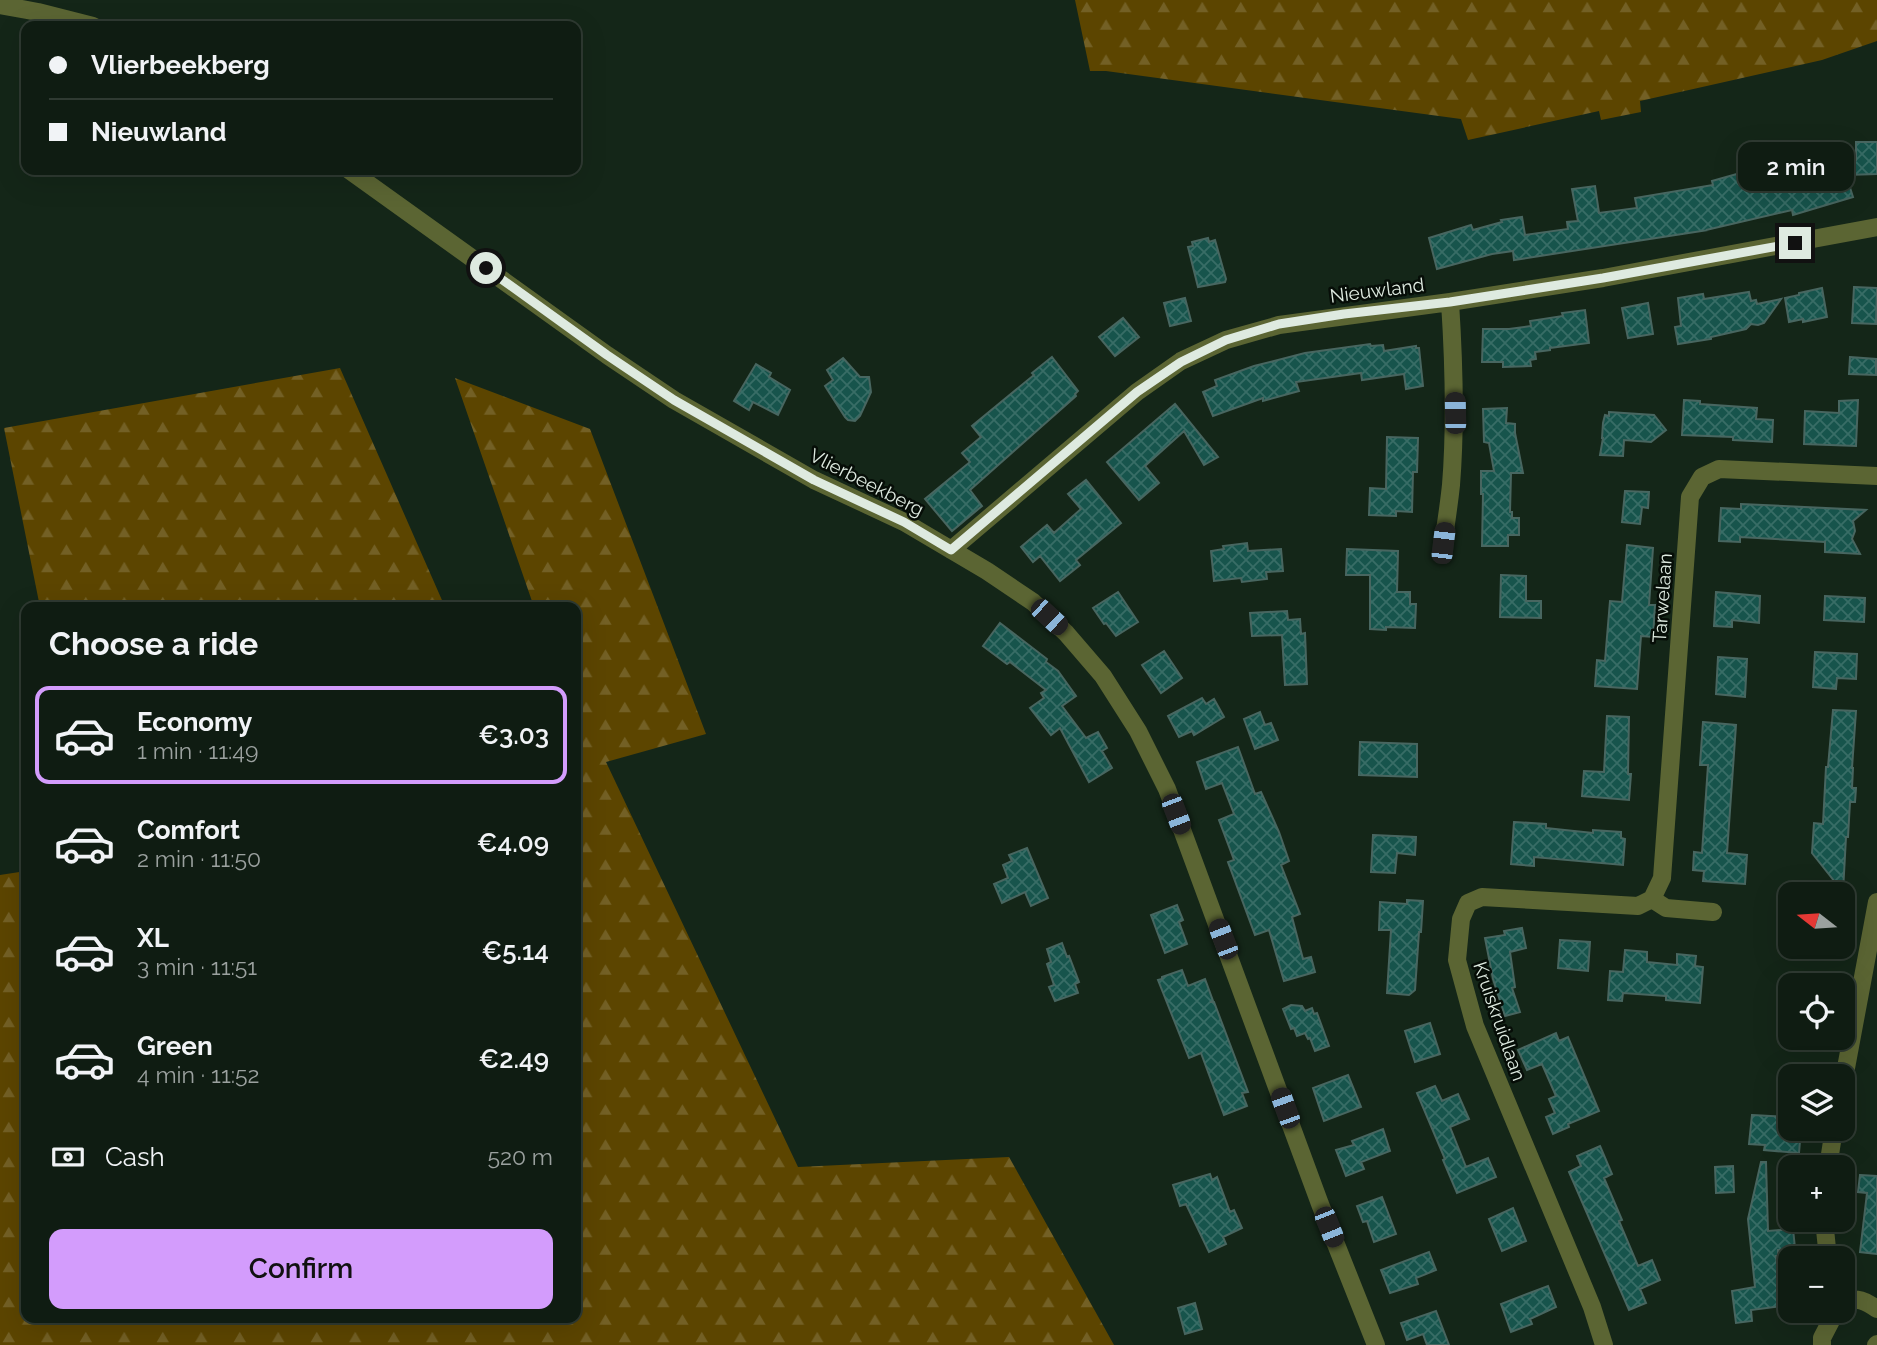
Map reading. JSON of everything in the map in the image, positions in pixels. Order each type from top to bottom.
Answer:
[{"type":"street","points":[[0,5],[73,21]]},
{"type":"street","name":"Vlierbeekberg","points":[[356,175],[674,400],[814,480],[904,522],[987,571],[1033,602],[1066,633],[1103,676],[1138,731],[1167,789],[1320,1203],[1376,1345]]},
{"type":"street","name":"Nieuwland","points":[[951,550],[1119,407],[1181,362],[1226,340],[1279,324],[1450,302],[1603,278],[1877,227]]},
{"type":"street","points":[[1443,543],[1451,486],[1455,413],[1450,302]]},
{"type":"street","name":"Tarwelaan","points":[[1651,899],[1662,878],[1690,497],[1702,477],[1719,469],[1877,476]]},
{"type":"street","name":"Kruiskruidlaan","points":[[1604,1345],[1592,1307],[1475,1026],[1457,960],[1461,919],[1468,903],[1482,897],[1638,906],[1651,899],[1666,908],[1713,912]]},
{"type":"street","points":[[1847,1064],[1877,902]]},
{"type":"street","points":[[1855,1300],[1866,1301],[1877,1309]]},
{"type":"street","points":[[1822,1345],[1822,1338],[1830,1323]]},
{"type":"green space","points":[[1075,0],[1877,0],[1877,41],[1822,60],[1640,101],[1641,112],[1601,120],[1599,111],[1468,140],[1461,119],[1090,71]]},
{"type":"green space","points":[[340,368],[443,602],[39,602],[4,428]]},
{"type":"green space","points":[[455,378],[590,429],[706,734],[606,762],[798,1167],[1009,1157],[1114,1345],[0,1345],[0,875],[21,872],[21,1323],[581,1323],[581,602],[532,602]]},
{"type":"building","points":[[1856,142],[1877,142],[1877,174],[1846,175],[1853,197],[1793,215],[1792,210],[1708,230],[1514,260],[1513,251],[1492,254],[1437,269],[1429,238],[1471,225],[1473,230],[1502,222],[1501,220],[1522,217],[1525,235],[1568,229],[1567,222],[1578,221],[1572,189],[1595,186],[1599,213],[1637,208],[1635,198],[1713,185],[1712,181],[1751,170],[1752,174],[1763,171],[1764,176],[1804,166],[1806,174],[1856,160]]},
{"type":"building","points":[[1208,238],[1209,242],[1215,240],[1226,279],[1225,282],[1198,287],[1188,247],[1193,246],[1192,242]]},
{"type":"building","points":[[1854,287],[1877,288],[1876,324],[1852,323]]},
{"type":"building","points":[[1822,288],[1827,317],[1789,322],[1785,298]]},
{"type":"building","points":[[1749,292],[1751,301],[1756,300],[1757,304],[1781,299],[1764,323],[1751,324],[1746,329],[1711,339],[1678,344],[1675,327],[1681,326],[1678,298],[1703,294],[1704,299]]},
{"type":"building","points":[[1185,298],[1191,321],[1170,326],[1164,303]]},
{"type":"building","points":[[1648,303],[1653,334],[1628,338],[1622,308]]},
{"type":"building","points":[[1585,310],[1589,343],[1535,352],[1536,359],[1530,360],[1531,366],[1503,367],[1503,362],[1482,362],[1483,329],[1531,326],[1530,321]]},
{"type":"building","points":[[1123,318],[1139,337],[1115,356],[1099,337]]},
{"type":"building","points":[[1370,344],[1383,345],[1384,351],[1416,346],[1419,348],[1423,386],[1406,389],[1404,374],[1362,380],[1361,373],[1296,382],[1299,391],[1263,401],[1263,398],[1213,416],[1203,392],[1217,386],[1215,380],[1254,366],[1305,353]]},
{"type":"building","points":[[1052,357],[1078,391],[1076,396],[970,490],[982,506],[952,531],[925,499],[970,462],[962,453],[981,437],[972,426]]},
{"type":"building","points":[[1850,357],[1876,359],[1876,375],[1849,374]]},
{"type":"building","points":[[843,358],[860,377],[869,377],[871,392],[855,421],[845,417],[825,386],[833,380],[827,370]]},
{"type":"building","points":[[756,364],[771,373],[769,377],[790,390],[778,415],[753,402],[749,410],[734,401]]},
{"type":"building","points":[[1684,400],[1700,401],[1700,404],[1757,408],[1756,419],[1773,420],[1772,442],[1682,435]]},
{"type":"building","points":[[1858,400],[1856,446],[1804,444],[1805,411],[1839,413],[1839,401]]},
{"type":"building","points":[[1175,404],[1218,457],[1204,465],[1184,431],[1145,466],[1159,483],[1139,500],[1107,462]]},
{"type":"building","points":[[1507,408],[1506,423],[1515,424],[1523,473],[1511,473],[1510,512],[1512,518],[1519,518],[1519,535],[1508,535],[1508,546],[1482,546],[1481,471],[1494,471],[1489,443],[1484,442],[1483,409]]},
{"type":"building","points":[[1609,412],[1654,415],[1666,430],[1651,442],[1624,440],[1623,456],[1600,455],[1603,423]]},
{"type":"building","points":[[1387,437],[1418,438],[1417,472],[1413,472],[1412,512],[1396,511],[1396,516],[1369,515],[1370,488],[1386,489]]},
{"type":"building","points":[[1086,480],[1121,523],[1076,560],[1080,565],[1060,581],[1040,556],[1033,562],[1021,547],[1047,525],[1054,533],[1081,509],[1068,494]]},
{"type":"building","points":[[1625,491],[1649,492],[1648,508],[1642,507],[1640,524],[1622,522]]},
{"type":"building","points":[[1741,504],[1866,510],[1853,521],[1855,531],[1852,539],[1860,554],[1825,552],[1825,542],[1740,537],[1740,542],[1719,541],[1721,508],[1741,509]]},
{"type":"building","points":[[1247,543],[1248,551],[1281,549],[1283,571],[1266,572],[1267,579],[1214,581],[1211,551],[1224,549],[1223,546]]},
{"type":"building","points":[[1627,545],[1653,548],[1649,605],[1655,605],[1653,637],[1641,636],[1637,689],[1595,686],[1597,660],[1605,661],[1610,601],[1622,602]]},
{"type":"building","points":[[1347,549],[1398,551],[1397,592],[1410,592],[1410,604],[1416,604],[1415,628],[1370,629],[1370,575],[1346,575]]},
{"type":"building","points":[[1501,575],[1526,576],[1526,601],[1541,601],[1541,618],[1500,617]]},
{"type":"building","points":[[1118,592],[1138,622],[1116,636],[1093,608]]},
{"type":"building","points":[[1716,592],[1760,596],[1759,623],[1732,620],[1732,627],[1714,626]]},
{"type":"building","points":[[1825,596],[1865,598],[1864,622],[1824,620]]},
{"type":"building","points":[[1287,611],[1288,620],[1300,619],[1301,634],[1305,633],[1307,684],[1285,685],[1282,635],[1252,636],[1250,613]]},
{"type":"building","points":[[1000,623],[1047,659],[1046,662],[1058,671],[1076,696],[1062,706],[1086,738],[1098,732],[1107,748],[1102,751],[1112,768],[1089,782],[1060,728],[1051,735],[1030,708],[1044,698],[1041,693],[1046,690],[1010,662],[1007,664],[983,646]]},
{"type":"building","points":[[1164,651],[1182,678],[1161,693],[1142,665]]},
{"type":"building","points":[[1815,652],[1857,654],[1856,679],[1837,678],[1836,689],[1813,687]]},
{"type":"building","points":[[1718,657],[1747,659],[1745,697],[1716,694]]},
{"type":"building","points":[[1202,698],[1206,704],[1214,699],[1224,717],[1194,735],[1192,731],[1179,737],[1168,716]]},
{"type":"building","points":[[1833,710],[1856,711],[1852,768],[1852,788],[1856,788],[1855,802],[1850,802],[1844,882],[1835,882],[1812,853],[1814,823],[1823,824]]},
{"type":"building","points":[[1260,712],[1265,725],[1271,723],[1278,740],[1255,749],[1244,719]]},
{"type":"building","points":[[1607,716],[1629,717],[1629,800],[1582,796],[1584,771],[1604,772]]},
{"type":"building","points":[[1703,722],[1736,725],[1727,853],[1747,855],[1745,884],[1703,881],[1704,871],[1693,870],[1694,852],[1702,853],[1708,765],[1700,765]]},
{"type":"building","points":[[1360,742],[1417,744],[1417,777],[1359,775]]},
{"type":"building","points":[[1238,747],[1255,794],[1261,792],[1289,861],[1281,865],[1300,914],[1292,917],[1303,959],[1311,957],[1315,972],[1284,981],[1269,930],[1255,935],[1228,862],[1234,860],[1219,820],[1234,814],[1222,783],[1206,789],[1197,762]]},
{"type":"building","points":[[1514,822],[1546,824],[1546,828],[1593,833],[1593,830],[1621,832],[1621,838],[1625,839],[1623,865],[1534,857],[1534,866],[1511,864]]},
{"type":"building","points":[[1373,835],[1416,837],[1415,855],[1397,853],[1395,873],[1371,872]]},
{"type":"building","points":[[1027,848],[1048,898],[1031,906],[1025,892],[1002,903],[994,884],[1008,878],[1003,865],[1012,861],[1009,855]]},
{"type":"building","points":[[1407,900],[1423,901],[1415,990],[1409,995],[1387,993],[1391,930],[1379,930],[1380,902],[1407,904]]},
{"type":"building","points":[[1177,905],[1183,920],[1179,922],[1187,944],[1165,953],[1151,915]]},
{"type":"building","points":[[1522,928],[1526,948],[1510,952],[1515,987],[1512,988],[1520,1012],[1505,1016],[1493,979],[1485,938],[1505,935],[1504,931]]},
{"type":"building","points":[[1560,940],[1590,942],[1588,971],[1558,968]]},
{"type":"building","points":[[1062,943],[1079,982],[1075,984],[1078,993],[1055,1001],[1049,987],[1054,985],[1047,964],[1051,962],[1047,949]]},
{"type":"building","points":[[1625,950],[1647,952],[1647,962],[1677,965],[1677,954],[1696,956],[1695,966],[1703,967],[1700,1003],[1666,1000],[1666,996],[1623,993],[1622,1001],[1608,1000],[1610,971],[1623,972]]},
{"type":"building","points":[[1182,970],[1188,986],[1205,979],[1213,1001],[1210,1002],[1214,1002],[1248,1092],[1242,1093],[1247,1106],[1224,1115],[1201,1053],[1189,1058],[1158,980]]},
{"type":"building","points":[[1291,1005],[1302,1006],[1305,1011],[1312,1008],[1314,1014],[1317,1013],[1329,1046],[1315,1051],[1305,1033],[1297,1036],[1294,1028],[1291,1029],[1283,1009]]},
{"type":"building","points":[[1430,1023],[1440,1054],[1415,1062],[1405,1031]]},
{"type":"building","points":[[1556,1033],[1559,1041],[1568,1037],[1599,1111],[1568,1124],[1569,1127],[1553,1134],[1546,1117],[1555,1113],[1549,1099],[1556,1096],[1542,1064],[1527,1070],[1518,1050]]},
{"type":"building","points":[[1348,1075],[1361,1107],[1324,1121],[1313,1088]]},
{"type":"building","points":[[1435,1086],[1442,1101],[1458,1094],[1469,1119],[1450,1127],[1466,1167],[1488,1158],[1496,1177],[1457,1193],[1417,1093]]},
{"type":"building","points":[[1752,1115],[1778,1116],[1778,1141],[1800,1141],[1799,1153],[1764,1150],[1765,1145],[1749,1144]]},
{"type":"building","points":[[1383,1129],[1390,1151],[1361,1162],[1364,1169],[1346,1176],[1336,1150],[1354,1145],[1352,1141]]},
{"type":"building","points":[[1600,1146],[1612,1174],[1604,1178],[1638,1266],[1652,1260],[1660,1280],[1640,1289],[1646,1303],[1629,1310],[1569,1172],[1581,1166],[1577,1156]]},
{"type":"building","points":[[1761,1162],[1766,1162],[1768,1231],[1793,1232],[1795,1246],[1778,1246],[1778,1307],[1751,1310],[1752,1321],[1736,1323],[1732,1291],[1755,1287],[1748,1219]]},
{"type":"building","points":[[1733,1166],[1734,1192],[1716,1193],[1715,1167]]},
{"type":"building","points":[[1210,1174],[1212,1180],[1217,1177],[1230,1212],[1234,1210],[1242,1228],[1223,1237],[1226,1244],[1209,1252],[1186,1204],[1180,1206],[1173,1185]]},
{"type":"building","points":[[1860,1175],[1877,1176],[1877,1254],[1860,1252],[1867,1193],[1858,1192]]},
{"type":"building","points":[[1382,1197],[1396,1234],[1374,1242],[1367,1221],[1363,1222],[1357,1206]]},
{"type":"building","points":[[1513,1208],[1526,1241],[1502,1251],[1489,1219]]},
{"type":"building","points":[[1429,1252],[1436,1270],[1416,1278],[1418,1284],[1390,1293],[1381,1270]]},
{"type":"building","points":[[1548,1286],[1556,1307],[1530,1319],[1532,1324],[1511,1332],[1501,1304]]},
{"type":"building","points":[[1195,1303],[1202,1329],[1185,1334],[1178,1308]]},
{"type":"building","points":[[1436,1311],[1449,1345],[1427,1345],[1423,1334],[1407,1340],[1401,1323]]},
{"type":"route","points":[[486,268],[674,400],[814,480],[904,522],[951,550],[1137,392],[1181,362],[1226,340],[1279,324],[1450,302],[1603,278],[1795,243]]}]
